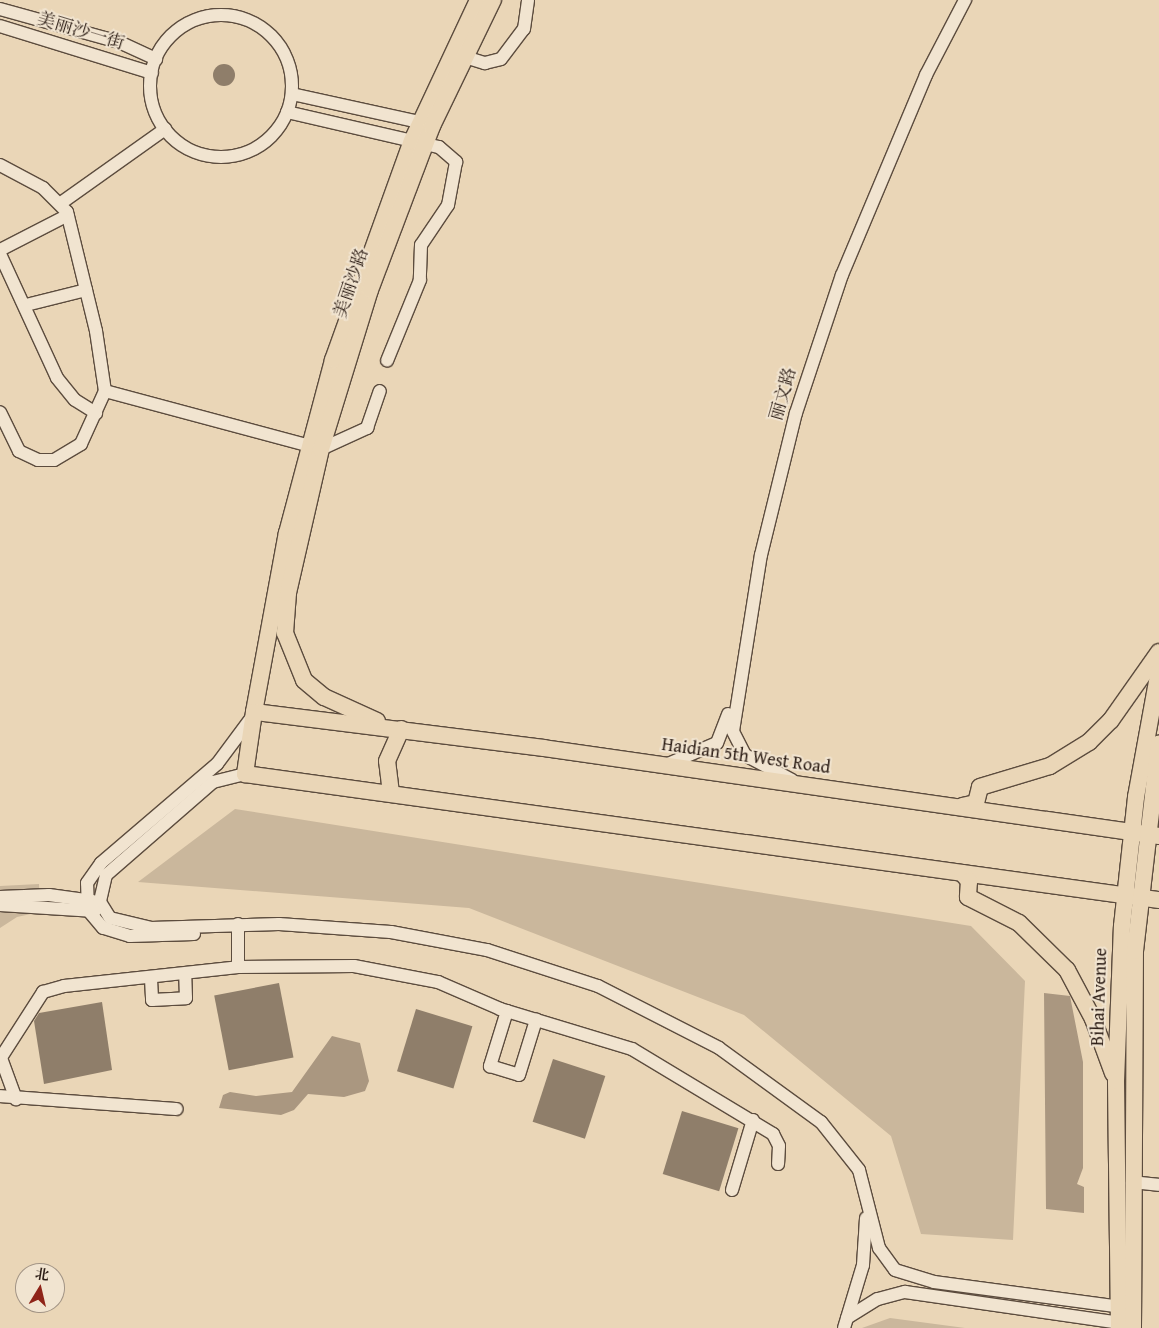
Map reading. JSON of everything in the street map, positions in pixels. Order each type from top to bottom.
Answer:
[{"type":"main road","name":"美丽沙路","points":[[281,592],[349,309],[478,0]]},
{"type":"main road","name":"美丽沙路","points":[[426,124],[465,57],[493,0]]},
{"type":"main road","points":[[281,592],[254,712],[245,774],[1159,900]]},
{"type":"main road","points":[[281,592],[285,633],[304,680],[324,697],[398,729],[387,761],[391,793]]},
{"type":"main road","points":[[960,806],[976,802],[980,787],[1050,766],[1089,742],[1111,720],[1159,652]]},
{"type":"main road","name":"Bihai Avenue","points":[[1146,833],[1159,671]]},
{"type":"main road","name":"Haidian 5th West Road","points":[[254,712],[398,729],[1146,833]]},
{"type":"main road","name":"Bihai Avenue","points":[[1126,1320],[1116,1081],[1132,896],[1146,833],[1159,743]]},
{"type":"main road","points":[[962,873],[969,881],[968,897],[1019,923],[1067,970],[1093,1019],[1116,1081]]},
{"type":"main road","name":"Bihai Avenue","points":[[1126,1320],[1132,1182],[1132,896]]},
{"type":"street","points":[[465,57],[485,63],[501,59],[524,29],[528,0]]},
{"type":"street","name":"丽文路","points":[[662,765],[701,753],[717,743],[725,730],[758,542],[806,358],[872,184],[959,0]]},
{"type":"street","name":"丽文路","points":[[803,784],[751,760],[734,737],[754,584],[812,358],[893,150],[965,0]]},
{"type":"street","name":"美丽沙一街","points":[[0,9],[119,42],[156,59]]},
{"type":"street","points":[[212,16],[235,16],[258,25],[276,40],[288,60],[292,94],[288,112],[280,128],[263,144],[241,155],[218,158],[195,152],[165,129],[151,101],[152,72],[156,59],[170,36],[189,22],[212,16]]},
{"type":"street","name":"美丽沙一街","points":[[0,26],[152,72]]},
{"type":"street","points":[[292,94],[426,124]]},
{"type":"street","points":[[288,112],[419,142],[449,153],[456,162],[455,177],[444,214],[420,246],[420,280],[387,361]]},
{"type":"street","points":[[368,131],[372,112]]},
{"type":"street","points":[[61,203],[165,129]]},
{"type":"street","points":[[0,165],[25,176],[61,203],[68,215],[86,290],[105,391],[96,413],[76,449],[45,461],[16,448],[0,412]]},
{"type":"street","points":[[68,215],[0,252],[26,305],[57,378],[75,400],[96,413]]},
{"type":"street","points":[[26,305],[86,290]]},
{"type":"street","points":[[105,391],[315,447],[367,428],[380,391]]},
{"type":"street","points":[[254,712],[217,764],[95,869],[87,884],[87,905],[103,928],[130,936],[238,928],[362,935],[459,950],[558,978],[612,999],[722,1058],[817,1128],[856,1182],[867,1234],[846,1323]]},
{"type":"street","points":[[103,907],[102,881],[120,861],[213,782],[245,774]]},
{"type":"street","points":[[0,897],[49,895],[87,905]]},
{"type":"street","points":[[0,905],[87,905],[103,907],[132,926],[411,934],[487,950],[598,986],[719,1048],[821,1122],[859,1170],[879,1248],[895,1270],[934,1282],[1126,1320]]},
{"type":"street","points":[[238,928],[238,967]]},
{"type":"street","points":[[16,1098],[0,1058],[43,992],[94,979],[151,979],[238,967],[327,963],[409,974],[507,1011],[632,1049],[753,1120],[778,1139],[778,1164]]},
{"type":"street","points":[[151,979],[152,1000],[186,998],[185,975]]},
{"type":"street","points":[[507,1011],[490,1066],[519,1075],[536,1020]]},
{"type":"street","points":[[0,1096],[177,1110]]},
{"type":"street","points":[[732,1190],[753,1120]]},
{"type":"street","points":[[1132,1182],[1159,1185]]},
{"type":"street","points":[[846,1323],[878,1299],[905,1292],[1126,1320]]},
{"type":"shaded area","points":[[235,809],[971,926],[1025,981],[1013,1240],[921,1234],[891,1136],[744,1015],[469,908],[138,882]]},
{"type":"shaded area","points":[[39,884],[40,912],[17,917],[0,928],[0,886]]},
{"type":"shaded area","points":[[1044,993],[1070,996],[1083,1062],[1083,1168],[1077,1184],[1084,1187],[1084,1213],[1046,1209]]},
{"type":"shaded area","points":[[332,1036],[360,1043],[369,1081],[365,1091],[344,1097],[308,1094],[294,1110],[281,1115],[219,1108],[223,1095],[230,1092],[256,1096],[292,1092]]},
{"type":"shaded area","points":[[890,1318],[965,1328],[862,1328]]},
{"type":"building","points":[[224,64],[232,67],[235,75],[232,83],[224,86],[216,83],[213,75],[216,67]]},
{"type":"building","points":[[279,983],[294,1058],[229,1070],[214,996]]},
{"type":"building","points":[[102,1002],[112,1070],[44,1084],[34,1021],[39,1013]]},
{"type":"building","points":[[416,1009],[472,1026],[453,1088],[397,1071]]},
{"type":"building","points":[[553,1059],[605,1076],[585,1139],[533,1122]]},
{"type":"building","points":[[682,1111],[738,1128],[719,1191],[663,1174]]}]
